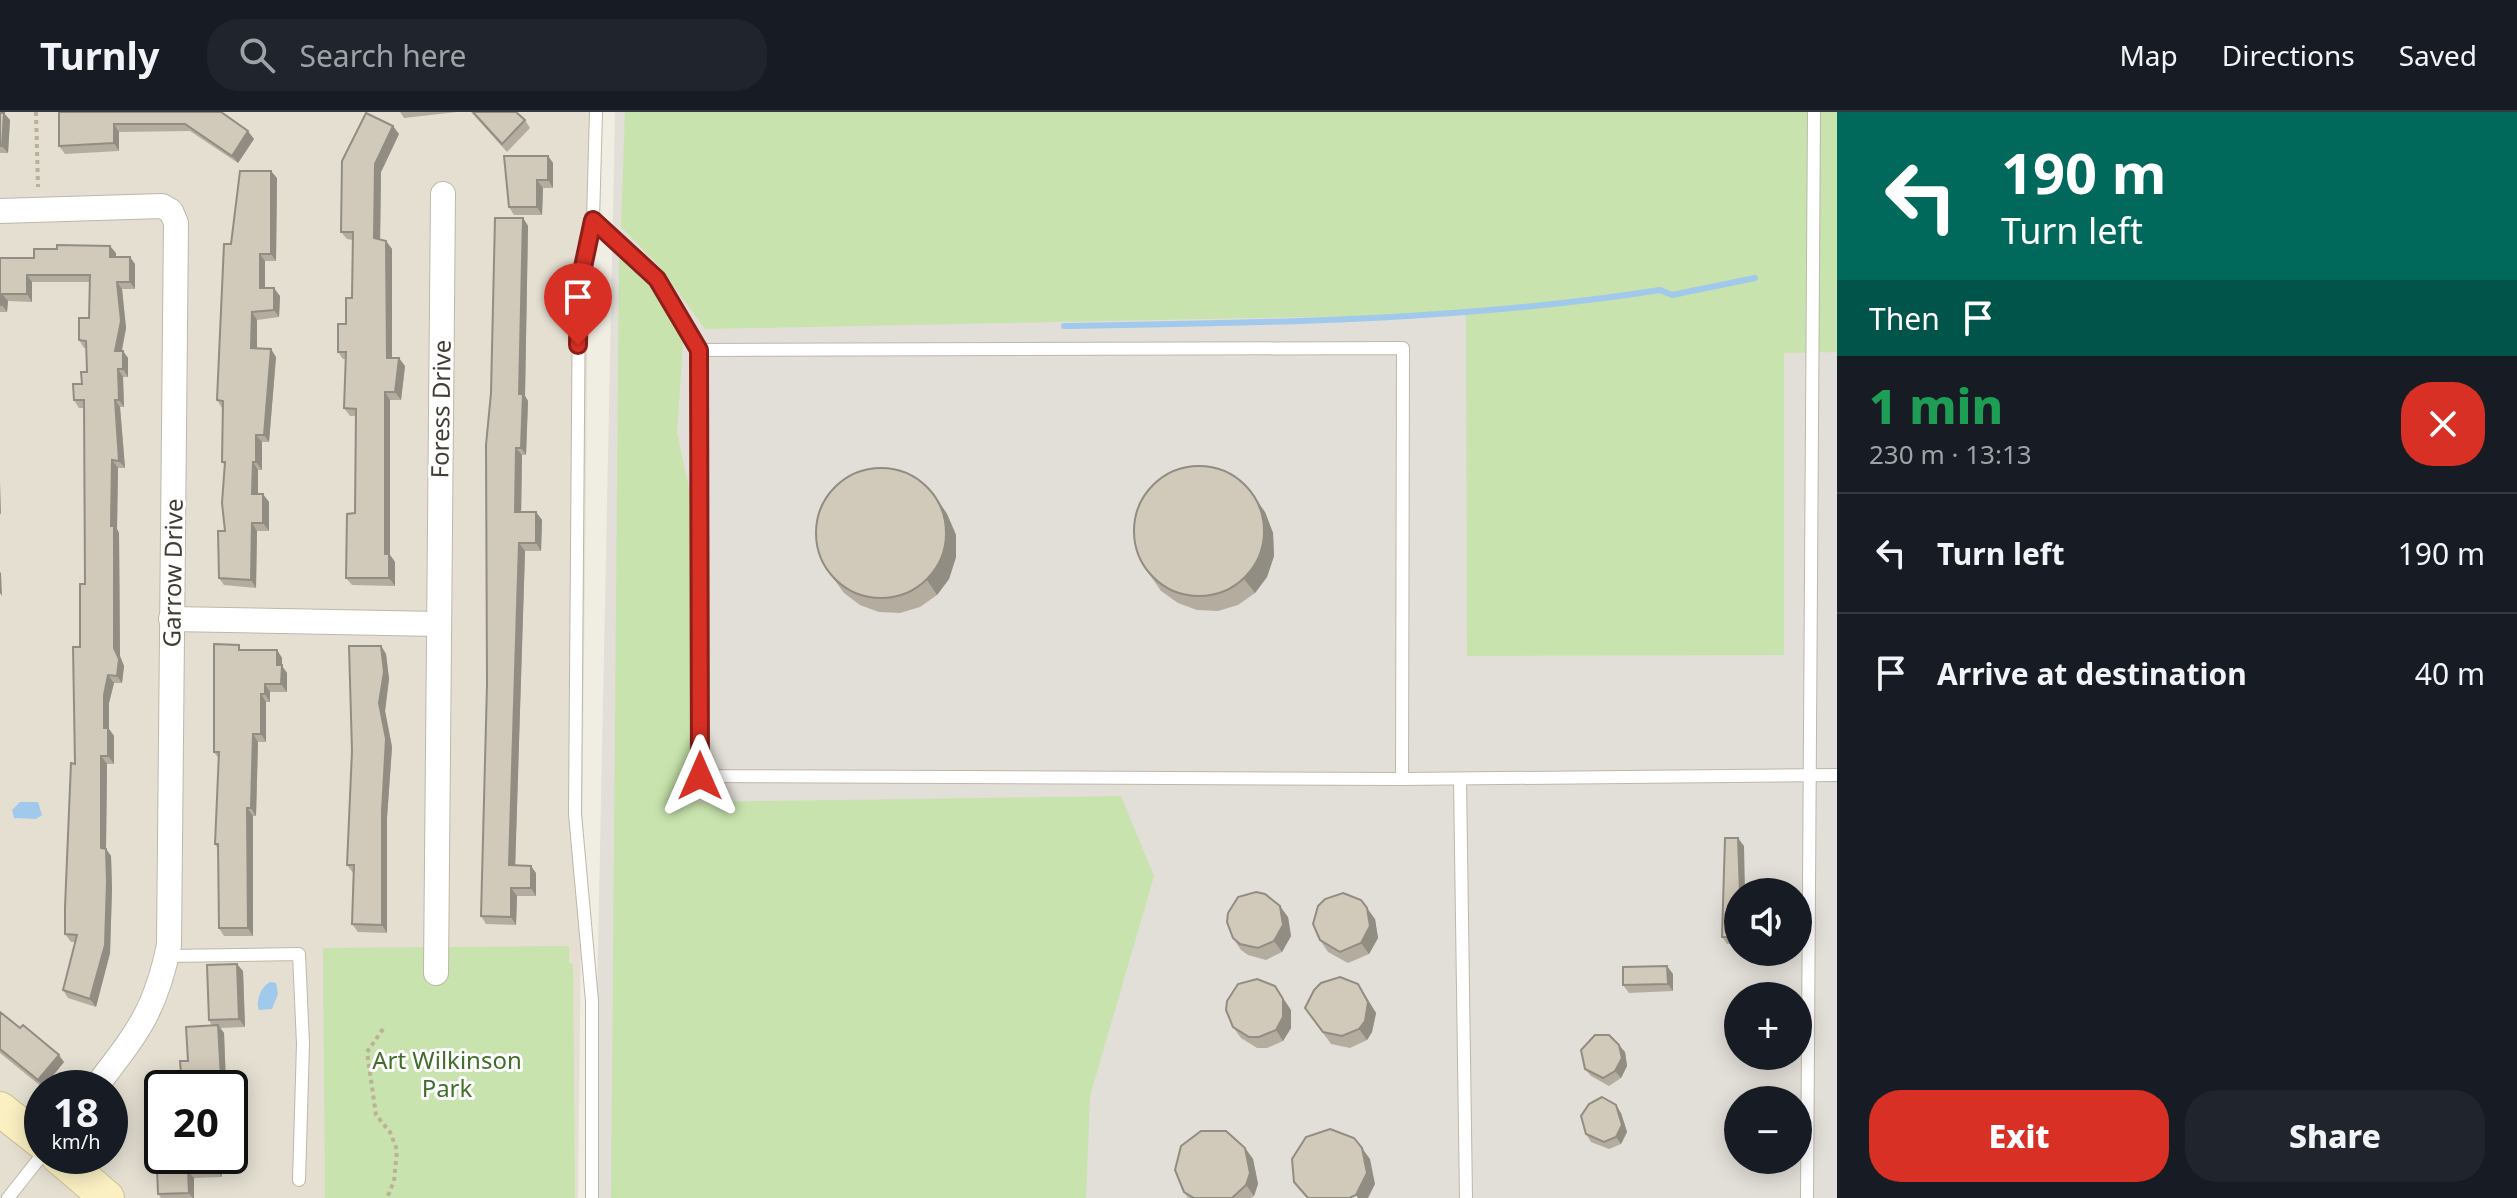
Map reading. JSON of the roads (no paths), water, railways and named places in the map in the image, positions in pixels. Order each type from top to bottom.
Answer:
[{"type":"street","name":"Foress Drive","points":[[436,973],[443,194]]},
{"type":"street","name":"Garrow Drive","points":[[0,211],[162,206],[171,211],[176,223],[167,956],[161,986],[147,1020],[109,1070]]},
{"type":"street","points":[[171,619],[438,624]]},
{"type":"street","points":[[0,1109],[24,1128]]},
{"type":"street","points":[[79,1174],[107,1198]]},
{"type":"lane","points":[[592,1198],[592,1001],[575,814],[579,286],[593,220],[596,112]]},
{"type":"lane","points":[[1807,1198],[1814,112]]},
{"type":"lane","points":[[593,220],[657,279],[699,350],[700,776],[1460,779],[1837,775]]},
{"type":"lane","points":[[699,350],[1403,348],[1402,779]]},
{"type":"lane","points":[[1460,779],[1466,1198]]},
{"type":"lane","points":[[167,956],[299,954],[303,1044],[299,1180]]},
{"type":"lane","points":[[3,1197],[24,1174]]},
{"type":"water","points":[[20,802],[38,802],[42,815],[36,819],[14,818],[12,810]]},
{"type":"water","points":[[271,982],[276,983],[278,994],[272,1009],[259,1010],[260,993]]},
{"type":"waterway","points":[[1064,326],[1437,314],[1660,290],[1672,295],[1755,278]]},
{"type":"park label","name":"Art Wilkinson Park","points":[[447,1073]]}]
